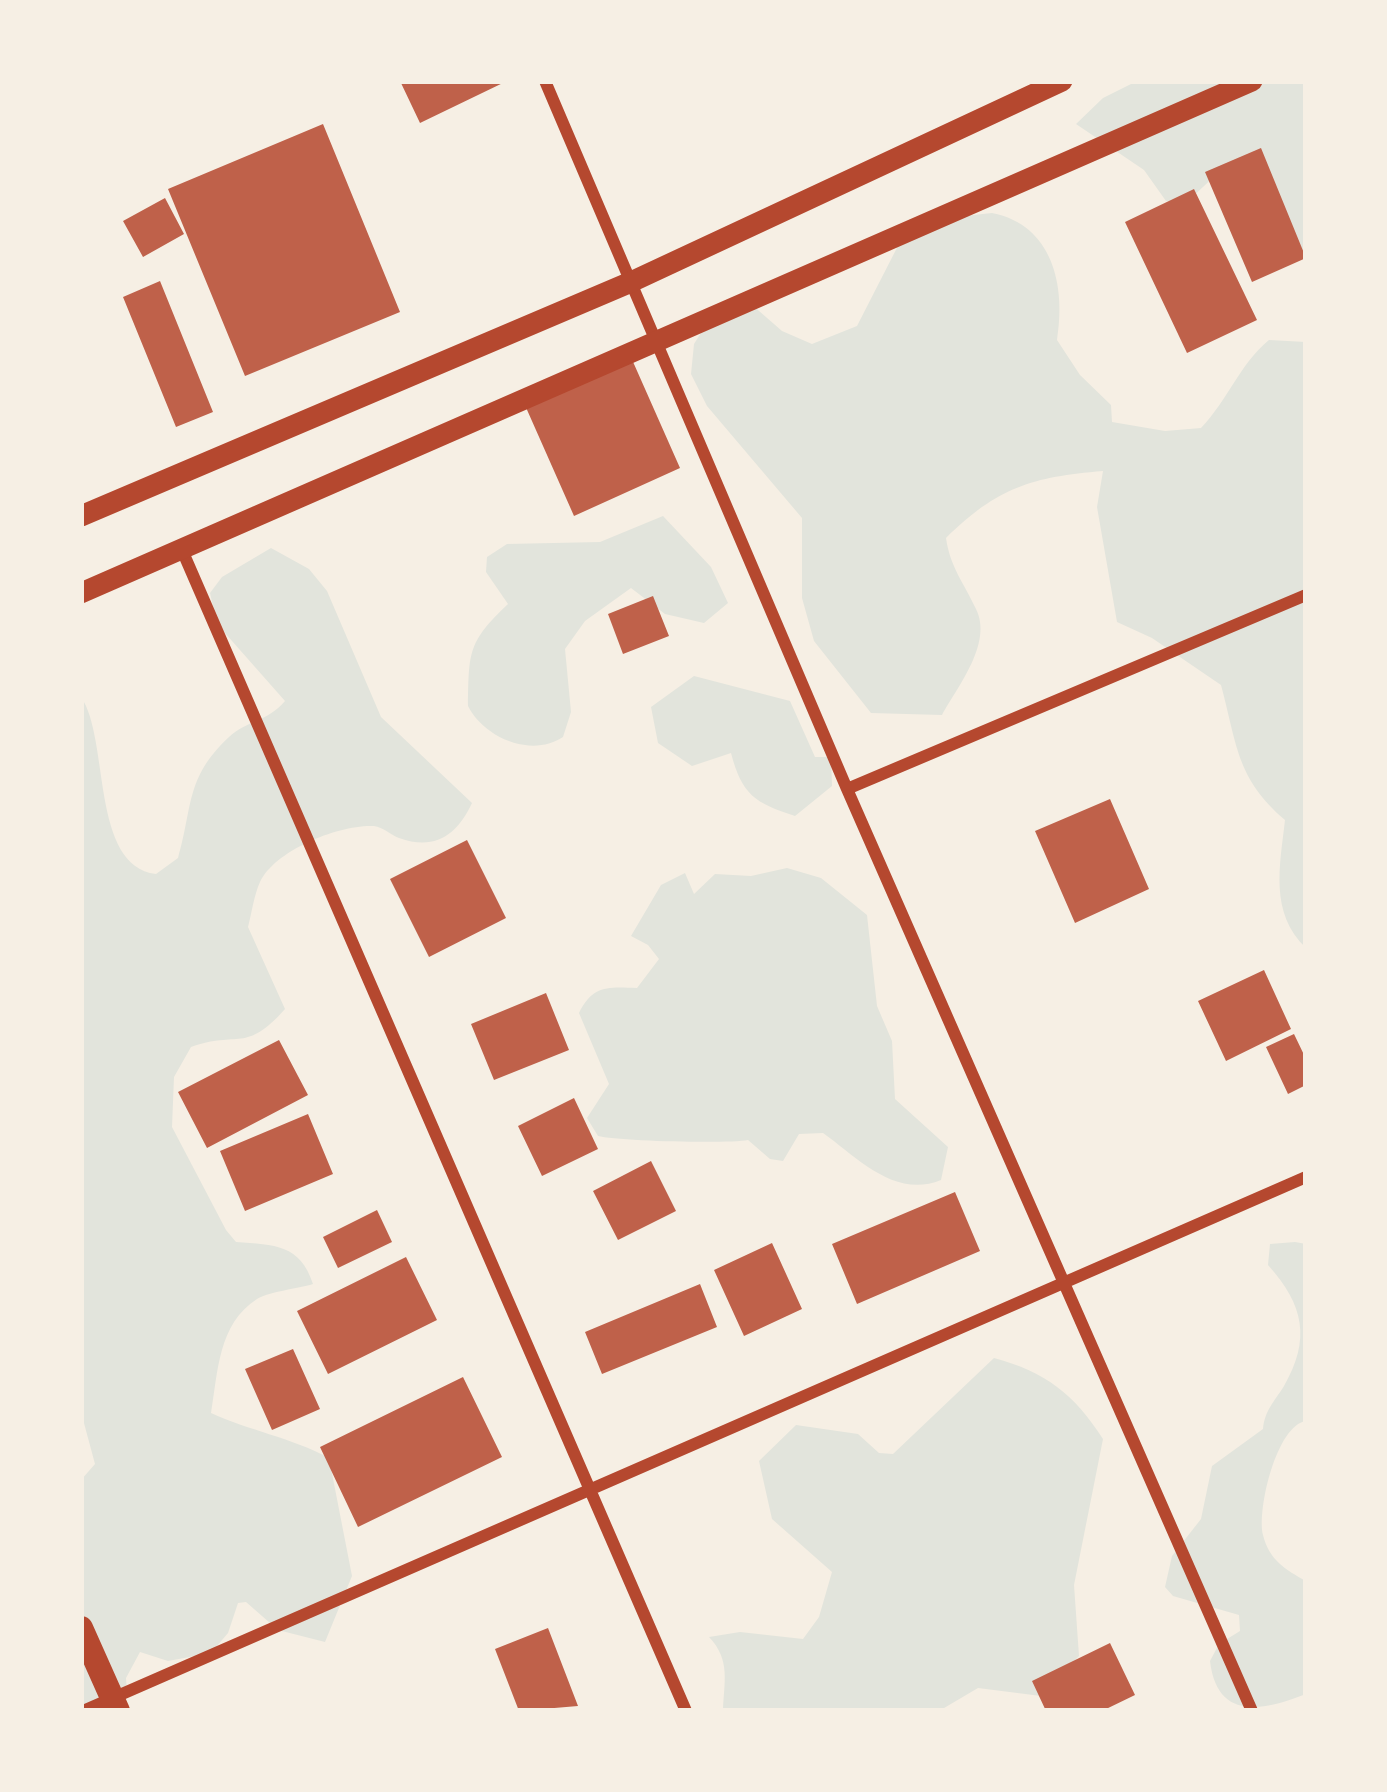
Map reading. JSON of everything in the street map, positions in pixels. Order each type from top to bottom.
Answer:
[{"type":"main road","points":[[81,1628],[114,1703]]},
{"type":"street","points":[[545,81],[847,789],[1252,1711]]},
{"type":"street","points":[[81,516],[631,282],[1062,81]]},
{"type":"street","points":[[81,593],[1252,81]]},
{"type":"street","points":[[182,550],[686,1711]]},
{"type":"street","points":[[847,789],[1306,595]]},
{"type":"street","points":[[83,1711],[114,1703],[587,1490],[1306,1178]]},
{"type":"shaded area","points":[[1137,81],[1306,81],[1306,262],[1220,171],[1188,201],[1166,201],[1144,170],[1076,124],[1103,98]]},
{"type":"shaded area","points":[[992,213],[1013,220],[1042,244],[1056,279],[1057,340],[1080,375],[1111,405],[1112,422],[1165,431],[1201,428],[1269,340],[1306,342],[1306,948],[1286,920],[1282,904],[1285,820],[1247,774],[1221,685],[1152,638],[1117,622],[1097,507],[1103,471],[1017,488],[982,507],[946,538],[980,622],[971,664],[942,715],[871,713],[814,641],[802,598],[802,518],[707,406],[691,374],[694,344],[717,307],[743,297],[782,331],[812,344],[857,326],[903,236],[946,218]]},
{"type":"shaded area","points":[[663,516],[711,567],[728,603],[704,623],[665,614],[631,588],[585,621],[565,649],[571,712],[563,737],[524,745],[485,727],[468,706],[473,649],[508,604],[486,572],[487,557],[507,544],[600,542]]},
{"type":"shaded area","points":[[271,548],[309,569],[327,591],[381,717],[472,803],[452,832],[434,841],[412,842],[377,827],[360,827],[327,834],[279,859],[260,882],[248,927],[285,1009],[260,1032],[191,1047],[174,1077],[172,1127],[226,1230],[236,1242],[274,1246],[293,1254],[313,1284],[269,1294],[244,1309],[222,1350],[211,1413],[329,1458],[352,1576],[325,1642],[278,1630],[246,1602],[238,1603],[228,1633],[211,1653],[168,1661],[140,1652],[126,1678],[127,1694],[115,1711],[81,1711],[81,1480],[95,1464],[81,1412],[81,697],[96,741],[111,826],[135,866],[156,874],[178,858],[197,780],[215,752],[236,732],[285,701],[217,624],[210,593],[222,577]]},
{"type":"shaded area","points":[[694,676],[790,701],[815,757],[831,757],[832,786],[795,816],[752,795],[731,753],[692,766],[658,743],[651,707]]},
{"type":"shaded area","points":[[787,868],[821,878],[867,915],[877,1006],[892,1041],[895,1099],[948,1147],[941,1180],[908,1184],[893,1180],[823,1133],[799,1134],[783,1161],[770,1159],[748,1140],[598,1136],[587,1118],[609,1084],[579,1013],[602,990],[637,988],[659,959],[648,945],[631,936],[661,885],[685,873],[694,894],[715,874],[751,876]]},
{"type":"shaded area","points":[[1270,1244],[1306,1244],[1306,1421],[1286,1437],[1278,1452],[1266,1488],[1262,1523],[1274,1558],[1306,1581],[1306,1694],[1259,1707],[1244,1706],[1222,1694],[1210,1661],[1219,1644],[1240,1631],[1239,1615],[1173,1596],[1165,1587],[1172,1556],[1201,1519],[1212,1466],[1263,1429],[1293,1369],[1300,1323],[1289,1294],[1268,1265]]},
{"type":"shaded area","points":[[994,1358],[1029,1370],[1057,1387],[1103,1439],[1074,1585],[1079,1656],[1041,1696],[978,1688],[939,1711],[723,1711],[723,1663],[709,1637],[740,1632],[803,1639],[819,1617],[832,1572],[772,1519],[759,1461],[796,1425],[858,1434],[879,1453],[893,1454]]},
{"type":"building","points":[[507,81],[420,123],[401,83]]},
{"type":"building","points":[[323,124],[400,312],[245,376],[168,189]]},
{"type":"building","points":[[1261,148],[1306,258],[1252,282],[1205,172]]},
{"type":"building","points":[[1194,189],[1257,320],[1187,353],[1125,222]]},
{"type":"building","points":[[165,198],[184,234],[143,257],[123,221]]},
{"type":"building","points":[[160,281],[213,412],[176,427],[123,297]]},
{"type":"building","points":[[630,355],[680,468],[574,516],[524,403]]},
{"type":"building","points":[[653,596],[669,636],[623,654],[608,614]]},
{"type":"building","points":[[1110,799],[1149,889],[1075,923],[1035,831]]},
{"type":"building","points":[[467,840],[506,918],[429,957],[390,879]]},
{"type":"building","points":[[1264,970],[1291,1029],[1226,1061],[1198,1001]]},
{"type":"building","points":[[546,993],[569,1050],[494,1080],[471,1024]]},
{"type":"building","points":[[1294,1034],[1306,1059],[1306,1085],[1288,1094],[1266,1047]]},
{"type":"building","points":[[279,1040],[308,1095],[207,1148],[178,1092]]},
{"type":"building","points":[[574,1098],[598,1149],[542,1176],[518,1126]]},
{"type":"building","points":[[308,1114],[333,1174],[245,1211],[220,1151]]},
{"type":"building","points":[[651,1161],[676,1211],[618,1240],[593,1191]]},
{"type":"building","points":[[955,1192],[980,1251],[857,1304],[832,1244]]},
{"type":"building","points":[[377,1210],[392,1242],[338,1268],[323,1237]]},
{"type":"building","points":[[772,1243],[802,1309],[744,1336],[714,1270]]},
{"type":"building","points":[[406,1257],[437,1320],[328,1374],[297,1311]]},
{"type":"building","points":[[700,1284],[717,1327],[602,1374],[585,1332]]},
{"type":"building","points":[[293,1349],[320,1409],[272,1430],[245,1369]]},
{"type":"building","points":[[463,1377],[502,1457],[358,1527],[320,1447]]},
{"type":"building","points":[[548,1628],[578,1706],[519,1711],[495,1649]]},
{"type":"building","points":[[1110,1643],[1135,1695],[1102,1711],[1046,1711],[1032,1681]]}]
